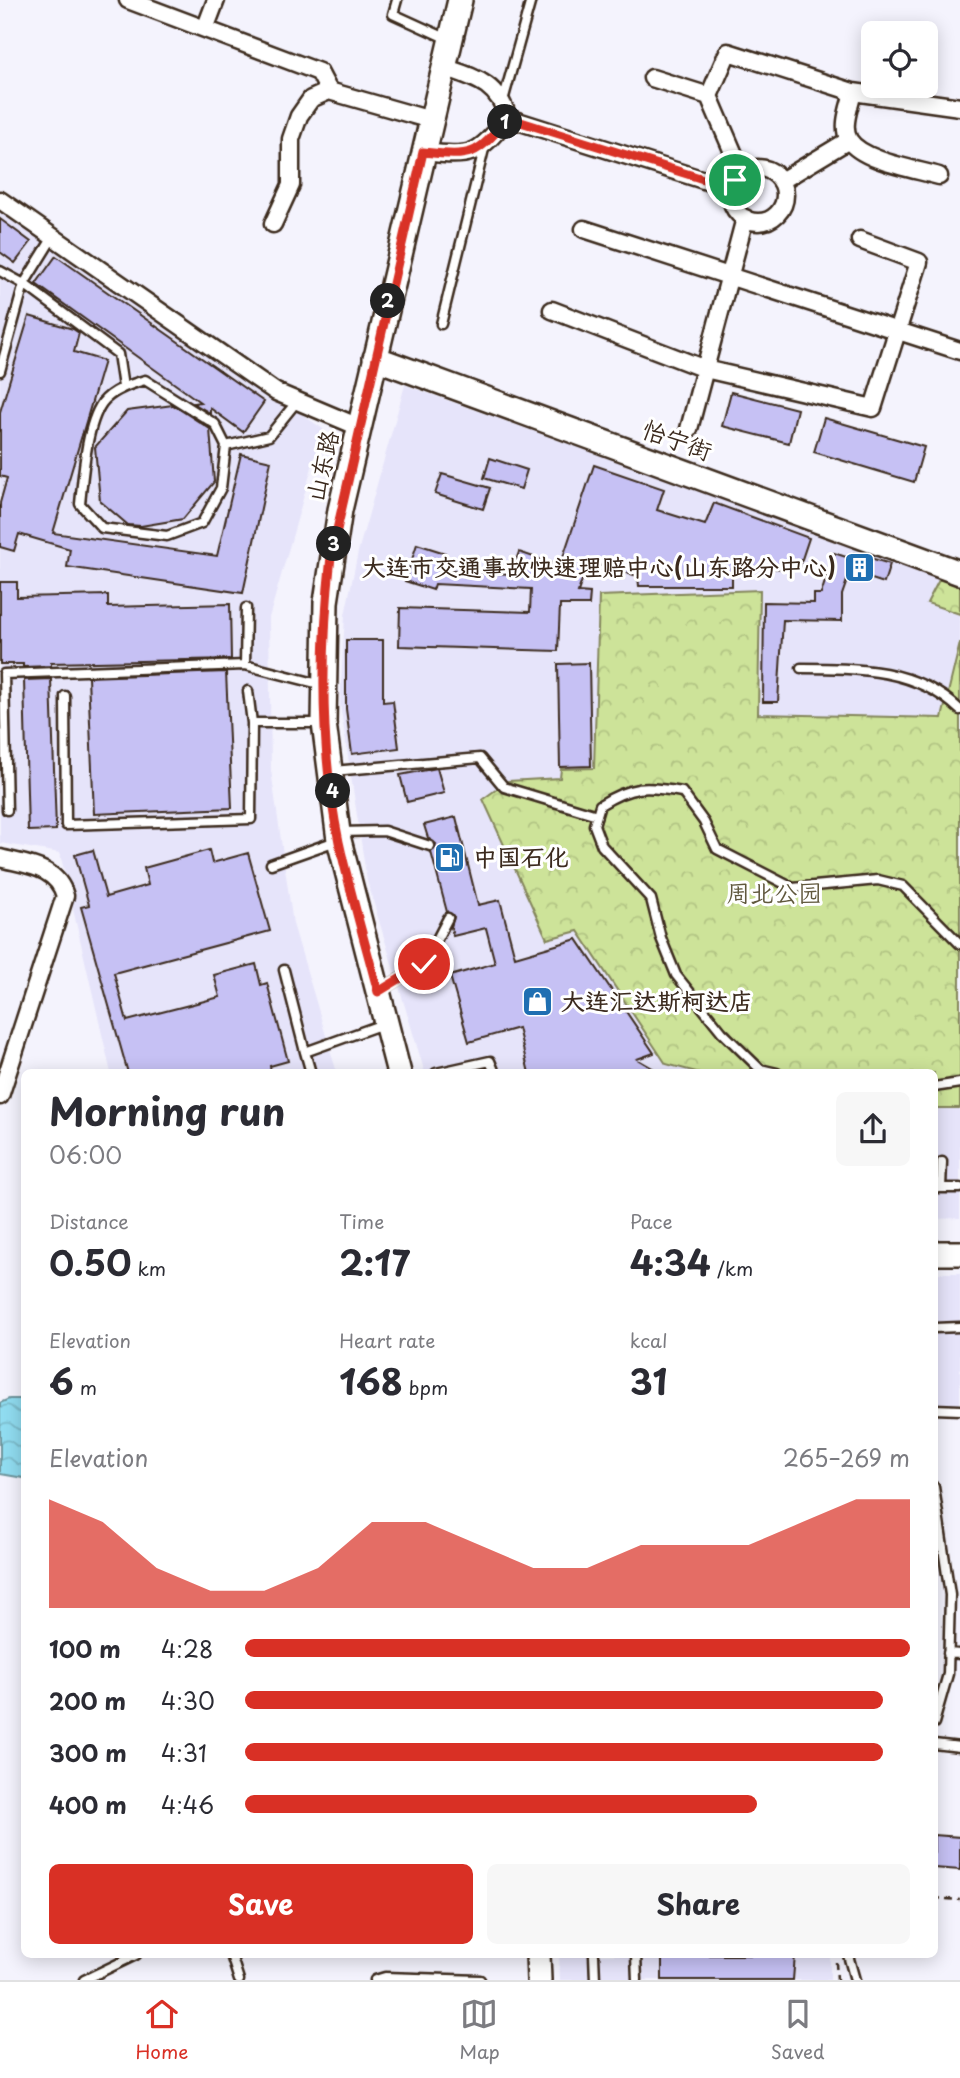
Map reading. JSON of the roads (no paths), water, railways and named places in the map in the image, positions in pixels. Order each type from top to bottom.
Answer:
[{"type":"main road","name":"山东路","points":[[398,1069],[338,836],[324,723],[326,602],[331,556],[359,427],[460,0]]},
{"type":"main road","name":"怡宁街","points":[[375,358],[960,573]]},
{"type":"main road","points":[[938,1254],[960,1253]]},
{"type":"main road","points":[[538,1958],[539,1980]]},
{"type":"street","points":[[128,0],[318,72],[329,91]]},
{"type":"street","points":[[205,29],[216,0]]},
{"type":"street","points":[[741,173],[709,96],[728,52],[853,92],[960,107]]},
{"type":"street","points":[[444,67],[481,80],[503,101],[508,118]]},
{"type":"street","points":[[652,78],[709,96]]},
{"type":"street","points":[[273,224],[291,185],[291,139],[299,116],[311,99],[329,91],[431,120]]},
{"type":"street","points":[[853,92],[846,120],[849,140],[866,155],[939,176]]},
{"type":"street","points":[[423,152],[464,156],[485,145],[508,118]]},
{"type":"street","points":[[508,118],[732,188]]},
{"type":"street","points":[[781,181],[849,140]]},
{"type":"street","points":[[758,168],[767,169],[781,181],[785,198],[777,214],[761,221],[745,218],[733,205],[732,188],[741,173],[758,168]]},
{"type":"street","points":[[0,200],[276,392],[359,427]]},
{"type":"street","points":[[689,429],[745,218]]},
{"type":"street","points":[[584,229],[729,279],[960,351]]},
{"type":"street","points":[[552,310],[705,369],[873,408],[919,262],[860,240]]},
{"type":"street","points":[[0,858],[53,873],[62,883],[65,896],[0,1096]]},
{"type":"lane","points":[[397,0],[393,14],[450,41]]},
{"type":"lane","points":[[503,101],[531,0]]},
{"type":"lane","points":[[442,324],[485,145]]},
{"type":"lane","points":[[0,371],[24,284],[53,237]]},
{"type":"lane","points":[[0,271],[24,284],[118,354],[123,387]]},
{"type":"lane","points":[[145,380],[215,424],[226,446],[221,488],[202,523],[167,537],[102,528],[80,504],[85,451],[102,403],[123,387],[145,380]]},
{"type":"lane","points":[[226,446],[269,436],[298,400]]},
{"type":"lane","points":[[245,665],[246,608]]},
{"type":"lane","points":[[7,810],[4,674],[245,665],[326,685]]},
{"type":"lane","points":[[801,668],[868,668],[923,683],[960,710]]},
{"type":"lane","points":[[65,696],[66,825],[251,819],[252,723],[248,691]]},
{"type":"lane","points":[[252,723],[324,723]]},
{"type":"lane","points":[[330,771],[480,758],[504,787],[597,815]]},
{"type":"lane","points":[[761,1069],[722,1032],[676,975],[661,938],[651,899],[602,846],[594,825],[600,805],[624,790],[648,786],[682,792],[704,822],[716,849],[793,888],[878,880],[903,886],[960,944]]},
{"type":"lane","points":[[271,864],[338,836],[384,831],[430,846]]},
{"type":"lane","points":[[378,992],[424,964],[448,918]]},
{"type":"lane","points":[[284,970],[310,1069]]},
{"type":"lane","points":[[305,1052],[386,1023]]},
{"type":"lane","points":[[454,1069],[490,1061],[493,1069]]},
{"type":"lane","points":[[938,1086],[960,1083]]},
{"type":"lane","points":[[942,1162],[938,1188],[960,1188]]},
{"type":"lane","points":[[938,1328],[960,1327]]},
{"type":"lane","points":[[938,1409],[960,1410]]},
{"type":"lane","points":[[938,1514],[950,1595],[948,1674],[938,1709]]},
{"type":"lane","points":[[950,1595],[960,1595]]},
{"type":"lane","points":[[948,1653],[960,1654]]},
{"type":"lane","points":[[938,1744],[960,1747]]},
{"type":"lane","points":[[84,1980],[130,1958]]},
{"type":"lane","points":[[232,1958],[239,1980]]},
{"type":"lane","points":[[594,1958],[595,1980]]},
{"type":"lane","points":[[636,1958],[637,1980]]},
{"type":"lane","points":[[849,1958],[855,1980]]},
{"type":"lane","points":[[375,1980],[385,1976],[480,1980]]},
{"type":"water","points":[[9,1399],[21,1399],[21,1478],[0,1474],[0,1403]]},
{"type":"place","name":"大连市交通事故快速理赔中心(山东路分中心)","points":[[859,568]]},
{"type":"place","name":"中国石化","points":[[450,858]]},
{"type":"place","name":"大连汇达斯柯达店","points":[[538,1002]]},
{"type":"park label","name":"周北公园","points":[[774,894]]}]
